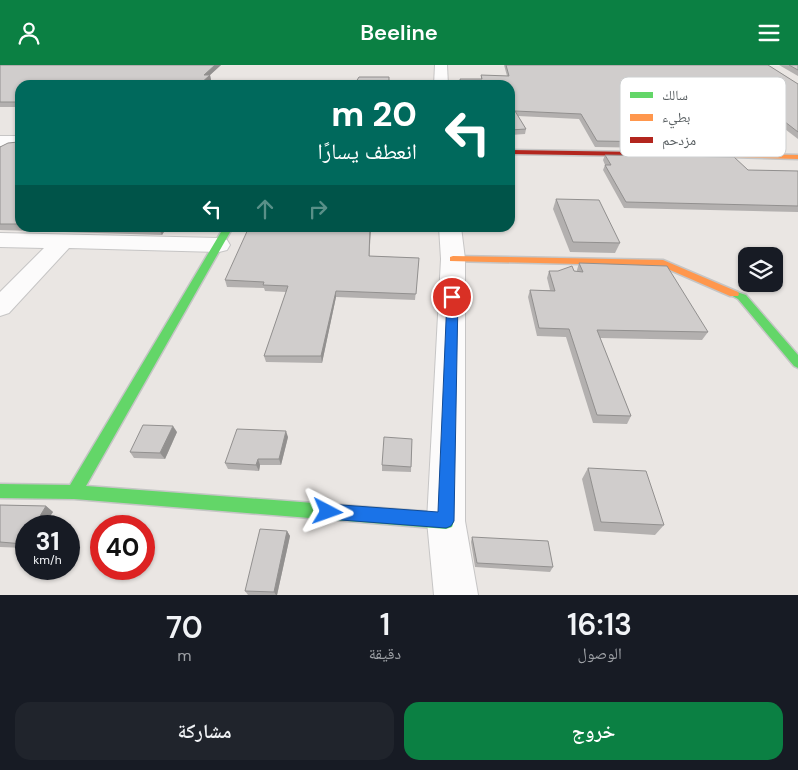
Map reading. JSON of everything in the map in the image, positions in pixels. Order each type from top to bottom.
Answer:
[{"type":"street","points":[[441,65],[441,80]]},
{"type":"street","points":[[0,141],[15,141]]},
{"type":"street","points":[[515,152],[620,154]]},
{"type":"street","points":[[451,232],[454,259],[446,521],[456,595]]},
{"type":"street","points":[[0,240],[63,241],[224,236]]},
{"type":"street","points":[[74,492],[224,236]]},
{"type":"street","points":[[0,307],[63,241]]},
{"type":"street","points":[[454,259],[663,263],[742,297],[798,363]]},
{"type":"street","points":[[0,491],[74,492],[446,521]]},
{"type":"building","points":[[0,65],[215,65],[204,75],[210,75],[204,80],[15,80],[15,102],[0,102]]},
{"type":"building","points":[[506,65],[768,65],[798,84],[798,132],[786,123],[786,77],[620,77],[620,141],[597,141],[581,114],[515,111],[515,80],[460,79],[482,79],[481,75],[509,76]]},
{"type":"building","points":[[789,65],[798,65],[798,70]]},
{"type":"building","points":[[359,77],[389,77],[389,80],[357,80]]},
{"type":"building","points":[[515,111],[526,129],[515,130]]},
{"type":"building","points":[[15,142],[15,224],[0,224],[0,147]]},
{"type":"building","points":[[605,155],[620,155],[620,157],[734,157],[748,170],[798,171],[798,206],[626,202],[605,165],[611,165]]},
{"type":"building","points":[[556,199],[599,200],[620,243],[573,242]]},
{"type":"building","points":[[247,232],[370,232],[369,256],[419,258],[416,294],[336,291],[321,356],[264,356],[288,286],[263,285],[264,282],[225,280]]},
{"type":"building","points":[[579,263],[667,266],[708,332],[597,330],[631,416],[597,415],[569,329],[539,328],[530,290],[555,291],[549,271],[558,271],[572,266],[574,271],[583,272]]},
{"type":"building","points":[[143,425],[173,426],[160,453],[130,452]]},
{"type":"building","points":[[237,429],[286,431],[279,459],[258,459],[256,465],[225,463]]},
{"type":"building","points":[[384,437],[412,439],[411,467],[382,465]]},
{"type":"building","points":[[588,468],[646,471],[664,525],[601,522]]},
{"type":"building","points":[[0,505],[46,506],[41,515],[15,515],[15,543],[0,542]]},
{"type":"building","points":[[260,529],[287,531],[274,592],[245,591]]},
{"type":"building","points":[[472,537],[548,541],[553,567],[477,563]]},
{"type":"traffic: fast","points":[[74,492],[226,232]]},
{"type":"traffic: fast","points":[[734,294],[742,297],[798,363]]},
{"type":"traffic: fast","points":[[0,491],[74,492],[446,521]]},
{"type":"traffic: slow","points":[[786,157],[798,157]]},
{"type":"traffic: slow","points":[[453,259],[663,263],[734,294]]},
{"type":"traffic: jam","points":[[515,152],[620,154]]},
{"type":"route","points":[[328,512],[446,521],[452,297]]}]
